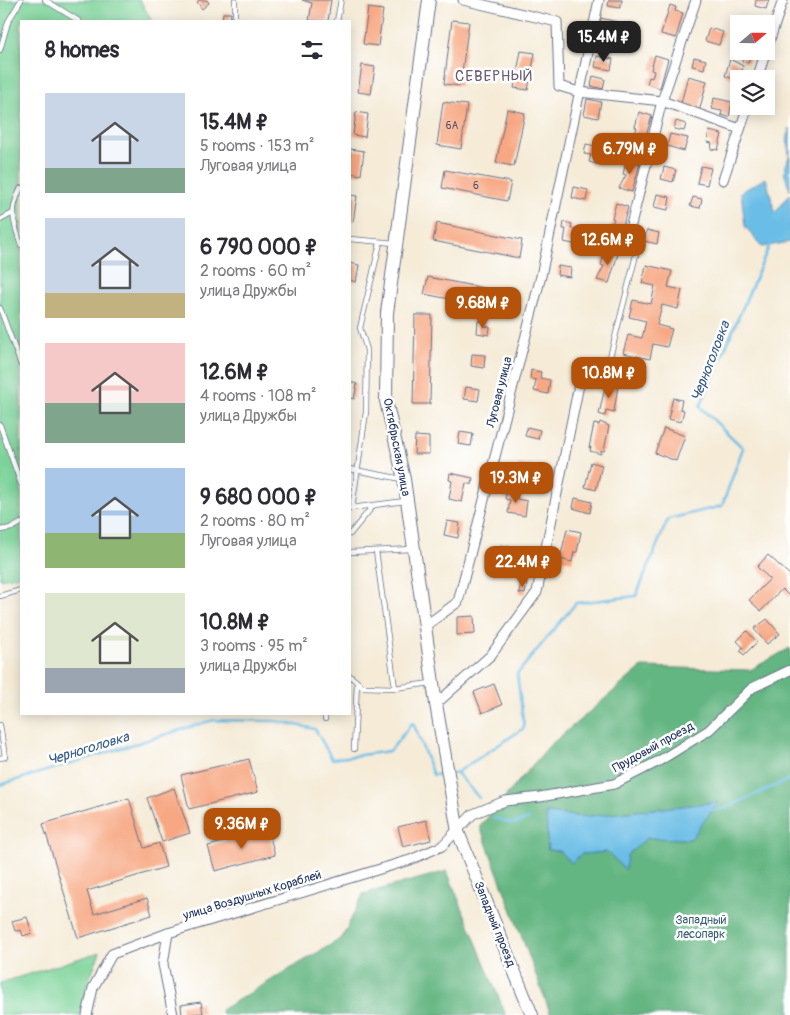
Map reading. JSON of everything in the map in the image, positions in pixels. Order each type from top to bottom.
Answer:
[{"type":"street","name":"Октябрьская улица","points":[[429,0],[387,313],[386,401],[404,479],[436,704],[458,832]]},
{"type":"street","points":[[463,0],[557,22],[558,86],[579,92],[662,101],[740,129]]},
{"type":"street","name":"Луговая улица","points":[[425,626],[458,602],[541,276],[599,0]]},
{"type":"street","points":[[627,242],[662,101],[696,0]]},
{"type":"street","points":[[775,26],[784,0]]},
{"type":"street","points":[[723,180],[745,115]]},
{"type":"street","points":[[436,704],[491,655],[537,592],[582,370]]},
{"type":"street","name":"Прудовый проезд","points":[[458,832],[473,814],[505,801],[540,798],[614,784],[659,761],[709,730],[752,688],[790,670]]},
{"type":"street","name":"улица Воздушных Кораблей","points":[[87,1015],[93,988],[112,954],[168,933],[410,860],[442,846],[458,832]]},
{"type":"street","name":"Западный проезд","points":[[458,832],[532,1015]]},
{"type":"street","points":[[168,933],[163,964],[173,1015]]},
{"type":"lane","points":[[0,50],[8,22],[21,0]]},
{"type":"lane","points":[[45,0],[77,20]]},
{"type":"lane","points":[[235,0],[235,20]]},
{"type":"lane","points":[[337,20],[341,0]]},
{"type":"lane","points":[[20,190],[13,203],[13,213],[20,241]]},
{"type":"lane","points":[[0,220],[13,213]]},
{"type":"lane","points":[[351,239],[396,243]]},
{"type":"lane","points":[[582,370],[608,361],[636,255],[627,242]]},
{"type":"lane","points":[[380,243],[360,328],[368,350],[366,403],[351,508],[407,501]]},
{"type":"lane","points":[[0,308],[20,362]]},
{"type":"lane","points":[[0,425],[20,481]]},
{"type":"lane","points":[[351,468],[404,479]]},
{"type":"lane","points":[[351,533],[373,505]]},
{"type":"lane","points":[[0,530],[12,528],[20,524]]},
{"type":"lane","points":[[351,552],[414,549]]},
{"type":"lane","points":[[376,551],[395,688]]},
{"type":"lane","points":[[0,596],[20,590]]},
{"type":"lane","points":[[351,677],[363,687],[395,688],[433,682]]},
{"type":"lane","points":[[354,749],[357,682]]},
{"type":"lane","points":[[0,725],[5,757],[0,758]]},
{"type":"green space","points":[[0,0],[140,0],[151,20],[20,20],[20,575],[0,579]]},
{"type":"green space","name":"Западный лесопарк","points":[[790,648],[790,1015],[551,1015],[480,826],[549,746],[642,667],[750,670]],"holes":[[[717,802],[691,839],[647,838],[627,855],[608,852],[581,854],[572,863],[559,851],[548,850],[546,813],[583,817]]]},
{"type":"green space","points":[[447,871],[506,1015],[222,1015],[221,1010],[342,938],[363,894]]},
{"type":"green space","points":[[100,952],[86,987],[80,1015],[0,1015],[0,983]]},
{"type":"water","points":[[790,128],[790,191],[784,172],[789,156],[787,136]]},
{"type":"water","points":[[766,178],[775,213],[790,194],[790,242],[762,247],[745,226],[741,192]]},
{"type":"water","points":[[718,802],[691,839],[647,838],[627,855],[625,870],[608,852],[581,854],[572,863],[559,851],[548,850],[546,813],[583,817]]},
{"type":"building","points":[[199,0],[207,0],[209,3],[202,9],[197,2]]},
{"type":"building","points":[[302,0],[331,0],[328,20],[309,20],[312,3]]},
{"type":"building","points":[[609,0],[622,0],[620,8],[608,6]]},
{"type":"building","points":[[756,0],[769,0],[766,9],[755,6]]},
{"type":"building","points":[[670,5],[676,7],[675,11],[683,13],[676,38],[661,34]]},
{"type":"building","points":[[368,8],[383,10],[378,46],[363,44]]},
{"type":"building","points":[[223,13],[231,13],[230,20],[222,20]]},
{"type":"building","points":[[601,18],[617,22],[609,55],[600,52],[605,29],[598,28]]},
{"type":"building","points":[[452,20],[469,22],[460,86],[444,84]]},
{"type":"building","points":[[709,28],[723,32],[719,45],[705,41]]},
{"type":"building","points":[[521,51],[535,53],[528,90],[514,88]]},
{"type":"building","points":[[655,55],[668,59],[660,88],[647,84],[649,77],[652,78],[654,71],[651,70]]},
{"type":"building","points":[[597,56],[613,59],[611,70],[595,67]]},
{"type":"building","points":[[694,57],[706,60],[704,69],[692,66]]},
{"type":"building","points":[[730,59],[743,66],[742,70],[730,70],[730,77],[725,76]]},
{"type":"building","points":[[362,65],[375,67],[371,94],[358,92]]},
{"type":"building","points":[[593,76],[605,79],[603,89],[591,86]]},
{"type":"building","points":[[688,76],[707,81],[699,112],[680,107]]},
{"type":"building","points":[[714,98],[730,102],[729,117],[721,115],[722,111],[712,109]]},
{"type":"building","points":[[587,99],[601,102],[598,118],[584,115]]},
{"type":"building","points":[[443,102],[467,105],[461,149],[437,145]]},
{"type":"building","points":[[507,109],[525,113],[514,166],[496,163]]},
{"type":"building","points":[[356,112],[368,114],[365,137],[353,135]]},
{"type":"building","points":[[639,112],[652,116],[643,145],[631,142],[637,128],[635,127]]},
{"type":"building","points":[[676,121],[686,124],[684,131],[674,129]]},
{"type":"building","points":[[709,131],[722,134],[718,150],[711,149],[712,143],[707,142]]},
{"type":"building","points":[[670,134],[688,138],[684,151],[667,146]]},
{"type":"building","points":[[586,144],[600,147],[597,164],[589,162],[591,155],[584,154]]},
{"type":"building","points":[[351,149],[364,151],[361,175],[351,173]]},
{"type":"building","points":[[627,159],[640,163],[632,192],[619,188],[626,175],[623,174]]},
{"type":"building","points":[[701,166],[711,168],[707,185],[697,183]]},
{"type":"building","points":[[664,167],[676,170],[673,182],[661,179]]},
{"type":"building","points":[[445,170],[511,182],[507,201],[442,188]]},
{"type":"building","points":[[574,187],[588,190],[586,201],[572,198]]},
{"type":"building","points":[[657,194],[670,197],[668,210],[654,207]]},
{"type":"building","points":[[351,195],[357,196],[353,222],[351,221]]},
{"type":"building","points":[[693,197],[702,199],[700,208],[690,206]]},
{"type":"building","points":[[616,203],[628,207],[620,236],[608,232],[614,219],[612,218]]},
{"type":"building","points":[[564,222],[572,224],[571,228],[581,231],[578,245],[564,242],[566,229],[563,229]]},
{"type":"building","points":[[437,223],[522,240],[519,258],[433,241]]},
{"type":"building","points":[[647,230],[659,233],[657,244],[644,241]]},
{"type":"building","points":[[605,250],[618,254],[609,283],[597,280],[604,266],[601,265]]},
{"type":"building","points":[[351,263],[359,265],[356,282],[351,280]]},
{"type":"building","points":[[646,265],[672,271],[668,287],[682,290],[678,309],[662,305],[657,325],[672,329],[667,347],[653,344],[650,359],[623,353],[628,335],[642,338],[646,321],[629,317],[633,300],[651,304],[655,286],[642,283]]},
{"type":"building","points":[[558,266],[571,268],[570,277],[557,275]]},
{"type":"building","points":[[428,277],[514,294],[511,311],[424,294]]},
{"type":"building","points":[[415,315],[432,315],[430,404],[413,404]]},
{"type":"building","points":[[478,321],[485,322],[484,326],[490,327],[489,335],[477,333]]},
{"type":"building","points":[[472,354],[485,355],[484,368],[471,366]]},
{"type":"building","points":[[531,370],[541,372],[540,378],[550,380],[548,394],[534,391],[536,380],[530,379]]},
{"type":"building","points":[[351,382],[357,384],[354,399],[351,398]]},
{"type":"building","points":[[606,383],[618,386],[614,412],[606,410],[605,416],[599,414]]},
{"type":"building","points":[[466,387],[480,389],[478,401],[464,399]]},
{"type":"building","points":[[673,398],[682,400],[680,409],[684,410],[681,422],[668,419]]},
{"type":"building","points":[[600,422],[609,426],[604,451],[601,451],[601,454],[590,451],[591,447],[589,448],[594,424],[599,425]]},
{"type":"building","points":[[527,427],[540,430],[538,439],[525,436]]},
{"type":"building","points":[[664,428],[685,436],[676,461],[655,453]]},
{"type":"building","points":[[460,432],[473,434],[471,446],[458,444]]},
{"type":"building","points":[[415,436],[429,437],[429,454],[414,454]]},
{"type":"building","points":[[591,462],[602,465],[596,490],[585,487]]},
{"type":"building","points":[[519,464],[533,467],[529,483],[515,480]]},
{"type":"building","points":[[450,473],[473,478],[472,485],[466,483],[462,502],[449,499],[452,481],[449,480]]},
{"type":"building","points":[[507,490],[518,492],[517,499],[527,501],[525,516],[508,513],[510,500],[505,499]]},
{"type":"building","points":[[575,498],[592,502],[590,513],[573,508]]},
{"type":"building","points":[[447,521],[460,523],[458,538],[444,535]]},
{"type":"building","points":[[567,529],[581,532],[577,552],[574,552],[572,562],[560,559]]},
{"type":"building","points":[[500,545],[517,548],[515,562],[497,559]]},
{"type":"building","points":[[768,555],[790,575],[790,597],[782,589],[761,611],[749,600],[770,579],[757,567]]},
{"type":"building","points":[[521,582],[527,583],[525,594],[519,593]]},
{"type":"building","points":[[474,616],[475,634],[457,635],[457,617]]},
{"type":"building","points":[[767,619],[780,634],[767,644],[754,629]]},
{"type":"building","points":[[747,631],[757,642],[744,655],[740,651],[743,647],[737,641]]},
{"type":"building","points":[[494,684],[502,705],[482,713],[474,692]]},
{"type":"building","points":[[249,759],[258,792],[189,809],[181,775]]},
{"type":"building","points":[[174,788],[190,833],[162,842],[147,798]]},
{"type":"building","points":[[129,798],[144,848],[159,843],[166,867],[87,891],[94,914],[147,898],[152,915],[78,938],[43,824]]},
{"type":"building","points":[[426,820],[431,840],[403,847],[398,827]]},
{"type":"building","points":[[268,830],[275,855],[215,871],[208,846]]},
{"type":"building","points":[[27,917],[32,933],[23,936],[21,930],[15,931],[12,921]]},
{"type":"building","points":[[201,1002],[203,1013],[182,1015],[181,1005]]},
{"type":"waterway","name":"Черноголовка","points":[[451,773],[456,773],[524,728],[517,674],[576,603],[636,596],[668,519],[722,506],[743,448],[700,407],[770,244]]},
{"type":"waterway","name":"Черноголовка","points":[[0,785],[213,720],[277,721],[315,729],[332,759],[390,751],[413,722],[433,775],[443,774]]},
{"type":"waterway","points":[[457,773],[479,798]]},
{"type":"waterway","points":[[711,810],[723,809],[790,779]]},
{"type":"waterway","points":[[494,818],[513,824],[529,819]]},
{"type":"district","name":"СЕВЕРНЫЙ","points":[[494,76]]}]
